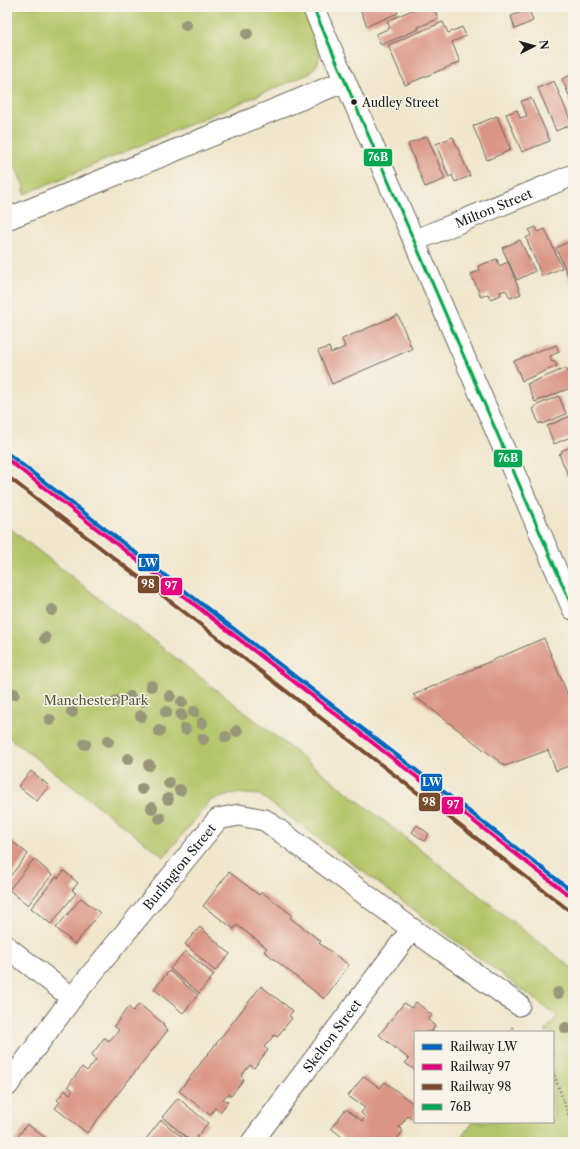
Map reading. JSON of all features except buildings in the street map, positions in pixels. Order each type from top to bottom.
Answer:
[{"type":"street","points":[[313,7],[573,609]]},
{"type":"street","points":[[7,219],[345,81]]},
{"type":"street","name":"Milton Street","points":[[414,241],[573,175]]},
{"type":"street","name":"Burlington Street","points":[[7,1086],[72,998],[218,819],[239,814],[265,820],[412,929],[519,1005]]},
{"type":"street","name":"Skelton Street","points":[[252,1142],[412,929]]},
{"type":"street","points":[[7,947],[72,998]]},
{"type":"path","points":[[554,1075],[573,1127]]},
{"type":"green space","points":[[7,7],[306,7],[321,50],[318,63],[311,73],[25,194],[23,184],[7,149]]},
{"type":"green space","name":"Manchester Park","points":[[7,526],[573,969],[573,1142],[457,1142],[472,1123],[554,1123],[554,1031],[546,1031],[557,1016],[260,795],[235,793],[210,801],[164,857],[7,736]]},
{"type":"rail line","name":"LW","points":[[7,453],[573,892]]},
{"type":"rail line","name":"97","points":[[7,459],[570,896]]},
{"type":"rail line","name":"98","points":[[7,476],[570,911]]},
{"type":"transit line","name":"76B","points":[[313,7],[573,609]]},
{"type":"place","name":"Audley Street","points":[[354,102]]}]
